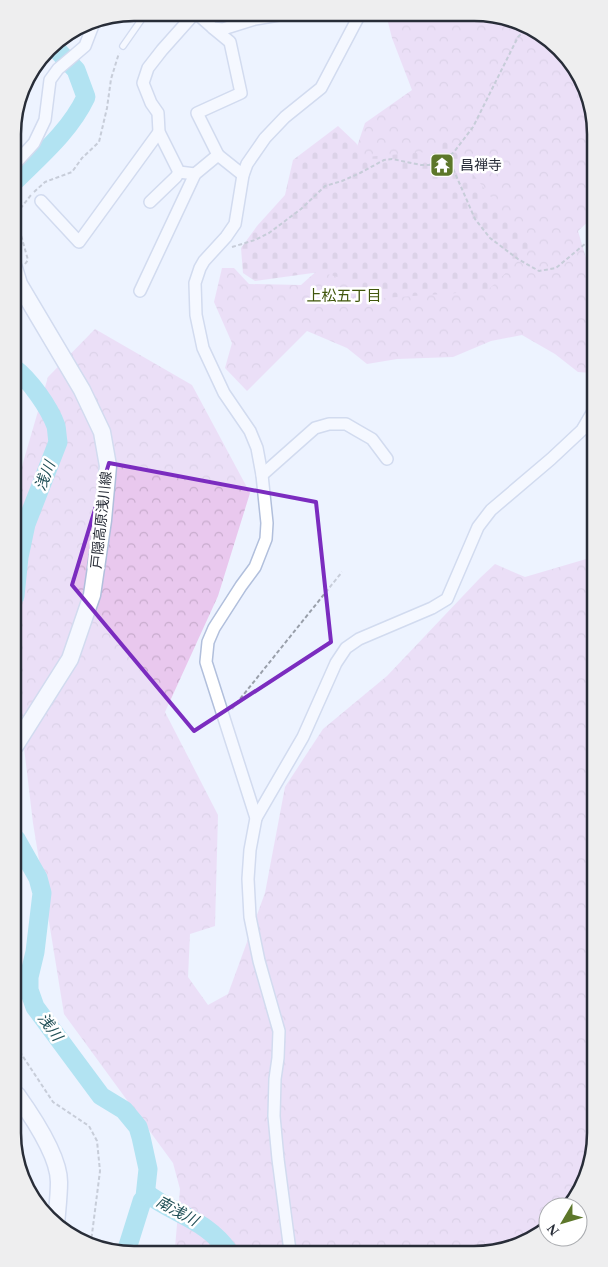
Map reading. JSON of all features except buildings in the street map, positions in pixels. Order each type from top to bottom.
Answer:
[{"type":"main road","name":"戸隠高原浅川線","points":[[21,288],[82,390],[102,432],[108,466],[103,520],[92,595],[70,658],[21,738]]},
{"type":"main road","points":[[21,1102],[33,1118],[52,1153],[60,1180],[57,1215]]},
{"type":"street","points":[[179,172],[159,132],[158,113],[151,103],[143,83],[148,68],[188,21]]},
{"type":"street","points":[[205,21],[230,42],[241,93],[197,113],[218,155],[242,174]]},
{"type":"street","points":[[213,28],[223,29],[251,21]]},
{"type":"street","points":[[256,818],[206,662],[208,642],[214,628],[255,567],[266,539],[267,522],[262,475],[257,448],[250,431],[224,392],[203,348],[196,315],[195,283],[200,268],[234,224],[242,174],[247,164],[265,138],[285,117],[321,88],[356,21]]},
{"type":"street","points":[[21,157],[34,143],[45,120],[50,80],[58,69],[85,46],[91,30]]},
{"type":"street","points":[[41,201],[79,242],[159,132]]},
{"type":"street","points":[[140,291],[195,174],[218,155]]},
{"type":"street","points":[[179,172],[195,174]]},
{"type":"street","points":[[150,202],[179,172]]},
{"type":"street","points":[[289,1246],[274,1116],[278,1031],[259,961],[250,917],[248,879],[250,850],[256,818],[303,737],[336,663],[346,648],[359,639],[432,608],[447,599],[482,521],[491,510],[582,430],[587,422]]},
{"type":"street","points":[[262,475],[315,428],[329,424],[346,424],[358,430],[372,439],[387,459]]},
{"type":"lane","points":[[123,46],[140,21]]},
{"type":"path","points":[[214,250],[234,247],[262,237],[284,223],[325,186],[342,181],[384,160],[392,159],[429,165],[448,157],[468,134],[518,37],[523,32]]},
{"type":"path","points":[[21,208],[37,188],[45,182],[72,172],[82,158],[99,142],[111,79],[117,57],[123,46]]},
{"type":"path","points":[[448,157],[475,219],[490,238],[518,259],[539,270],[556,268],[587,242]]},
{"type":"path","points":[[21,235],[28,260],[21,266]]},
{"type":"path","points":[[224,718],[342,572]]},
{"type":"path","points":[[21,1054],[53,1102],[89,1126],[97,1141],[100,1171],[92,1237]]},
{"type":"highlighted area","points":[[109,463],[316,502],[331,642],[194,731],[72,585]]},
{"type":"green space","points":[[388,21],[474,21],[496,23],[524,33],[548,49],[559,60],[575,84],[583,105],[587,134],[587,223],[578,231],[587,261],[587,373],[578,372],[555,354],[522,335],[491,341],[453,357],[397,359],[367,364],[347,348],[307,331],[247,391],[225,368],[232,343],[214,302],[222,268],[234,268],[249,284],[301,285],[320,268],[333,217],[365,123],[412,90],[392,38]]},
{"type":"green space","points":[[338,126],[356,143],[365,157],[427,152],[446,140],[531,248],[487,291],[368,299],[348,280],[320,272],[255,281],[243,273],[241,248],[257,226],[285,195],[293,160]]},
{"type":"green space","points":[[95,329],[192,385],[250,493],[218,596],[165,712],[218,815],[215,926],[190,934],[188,977],[208,1005],[228,994],[265,893],[285,787],[323,729],[387,676],[495,564],[525,577],[587,559],[587,1140],[581,1169],[566,1197],[538,1197],[538,1226],[536,1227],[510,1240],[496,1244],[474,1246],[175,1246],[180,1189],[173,1163],[64,1014],[33,823],[21,722],[21,469],[48,377]]},
{"type":"waterway","name":"浅川","points":[[21,175],[63,132],[86,97],[76,70],[58,51]]},
{"type":"waterway","name":"浅川","points":[[21,374],[38,394],[49,411],[56,426],[58,442],[26,524],[21,548]]},
{"type":"waterway","name":"浅川","points":[[21,848],[38,878],[42,893],[35,952],[29,977],[29,990],[35,1007],[101,1096],[124,1110],[138,1127],[141,1137],[148,1169],[145,1197],[142,1201],[128,1246]]},
{"type":"waterway","name":"南浅川","points":[[146,1193],[201,1225],[211,1232],[224,1246]]},
{"type":"place","name":"昌禅寺","points":[[442,165]]},
{"type":"district","name":"上松五丁目","points":[[344,296]]}]
